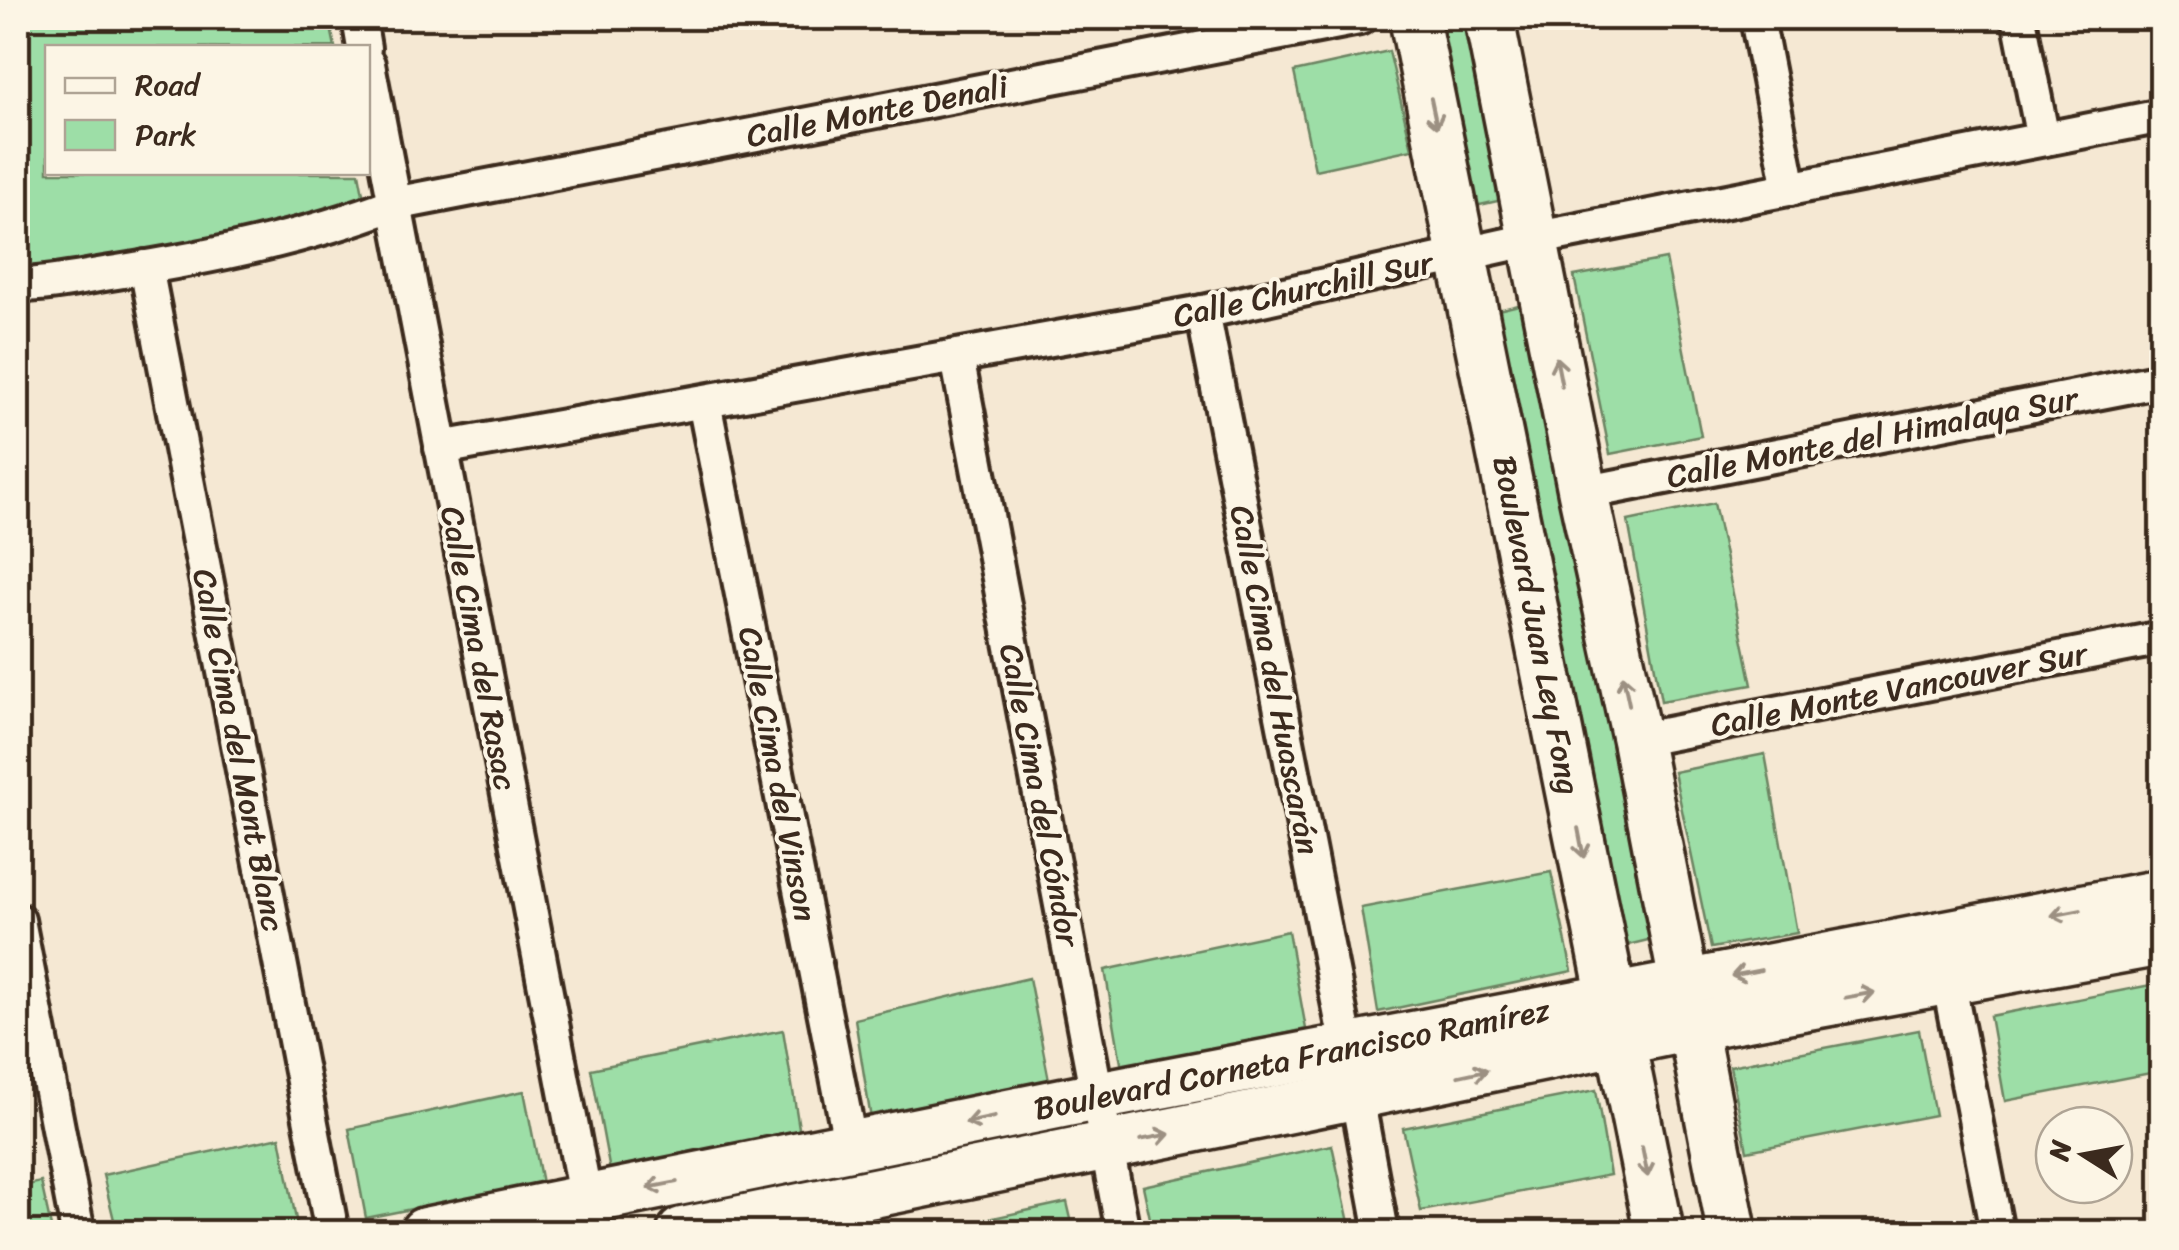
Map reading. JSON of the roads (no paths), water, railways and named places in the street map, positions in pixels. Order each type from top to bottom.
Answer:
[{"type":"street","points":[[359,18],[364,45]]},
{"type":"street","name":"Calle Monte Denali","points":[[18,286],[146,267],[261,244],[356,219],[394,204],[1360,18]]},
{"type":"street","name":"Boulevard Juan Ley Fong","points":[[1414,18],[1659,1232]]},
{"type":"street","points":[[1489,18],[1583,493],[1637,740],[1732,1232]]},
{"type":"street","points":[[1758,18],[1790,189]]},
{"type":"street","points":[[2019,18],[2043,139]]},
{"type":"street","name":"Calle Cima del Rasac","points":[[370,75],[588,1216]]},
{"type":"street","name":"Calle Churchill Sur","points":[[441,448],[1203,312],[1463,254],[2162,116]]},
{"type":"street","name":"Calle Cima del Mont Blanc","points":[[146,267],[332,1232]]},
{"type":"street","name":"Calle Cima del Huascarán","points":[[1203,312],[1347,1047]]},
{"type":"street","name":"Calle Cima del Cóndor","points":[[957,357],[1123,1232]]},
{"type":"street","name":"Calle Monte del Himalaya Sur","points":[[1583,493],[2162,380]]},
{"type":"street","name":"Calle Cima del Vinson","points":[[704,402],[851,1147]]},
{"type":"street","name":"Calle Monte Vancouver Sur","points":[[1637,740],[2162,638]]},
{"type":"street","name":"Boulevard Corneta Francisco Ramírez","points":[[682,1232],[849,1216],[1107,1146],[1357,1097],[1617,1021],[2162,894]]},
{"type":"street","points":[[18,920],[78,1232]]},
{"type":"street","name":"Boulevard Corneta Francisco Ramírez","points":[[1688,1005],[1948,979],[2162,941]]},
{"type":"street","points":[[1948,979],[1997,1232]]},
{"type":"street","name":"Boulevard Corneta Francisco Ramírez","points":[[425,1232],[588,1216],[851,1147],[1347,1047],[1617,1021]]},
{"type":"street","points":[[1357,1097],[1382,1232]]}]
